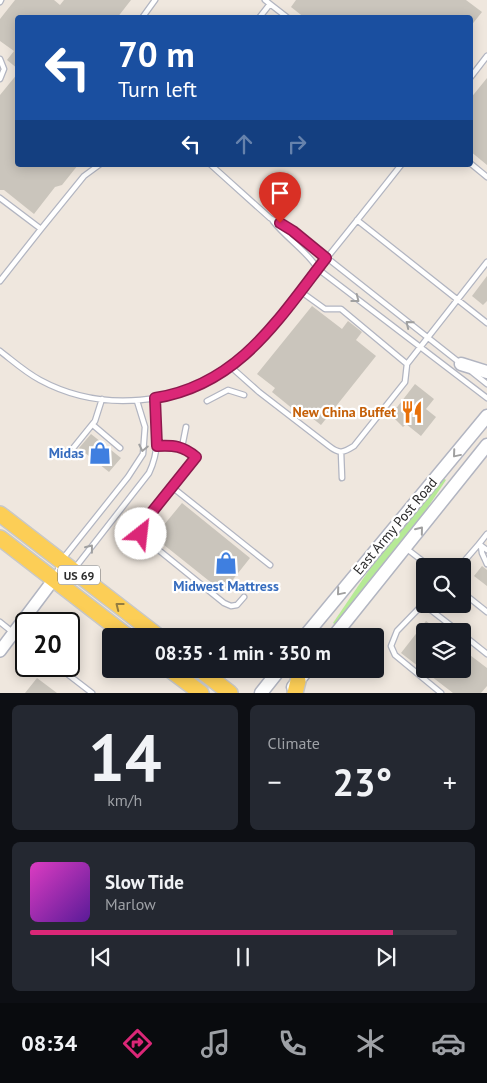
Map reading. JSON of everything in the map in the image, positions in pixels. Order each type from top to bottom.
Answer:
[{"type":"main road","points":[[461,364],[487,372]]},
{"type":"main road","name":"East Army Post Road","points":[[312,628],[487,416]]},
{"type":"main road","name":"East Army Post Road","points":[[341,628],[487,445]]},
{"type":"main road","name":"US 69","points":[[0,514],[120,628]]},
{"type":"main road","name":"US 69","points":[[0,538],[63,572],[146,628]]},
{"type":"main road","points":[[181,678],[200,693]]},
{"type":"main road","points":[[211,678],[230,693]]},
{"type":"main road","points":[[261,693],[273,678]]},
{"type":"main road","points":[[288,693],[297,687]]},
{"type":"street","points":[[0,651],[63,572]]},
{"type":"lane","points":[[144,15],[155,0]]},
{"type":"lane","points":[[265,0],[284,15]]},
{"type":"lane","points":[[261,15],[270,4]]},
{"type":"lane","points":[[473,74],[487,56]]},
{"type":"lane","points":[[0,59],[4,69],[0,79]]},
{"type":"lane","points":[[473,166],[487,177]]},
{"type":"lane","points":[[0,281],[84,176],[96,167]]},
{"type":"lane","points":[[213,167],[270,218],[318,270],[418,348],[487,398]]},
{"type":"lane","points":[[0,351],[41,380],[76,394],[102,400],[137,401],[187,390],[205,383],[231,367],[264,337],[399,167]]},
{"type":"lane","points":[[0,198],[41,229]]},
{"type":"lane","points":[[270,218],[293,231],[426,338],[487,384]]},
{"type":"lane","points":[[357,220],[487,323]]},
{"type":"lane","points":[[341,452],[354,446],[405,382],[407,364],[487,262]]},
{"type":"lane","points":[[300,291],[325,309],[341,309],[407,364]]},
{"type":"lane","points":[[231,367],[259,392],[329,446],[341,452]]},
{"type":"lane","points":[[207,401],[228,390],[244,396]]},
{"type":"lane","points":[[63,572],[149,473],[157,446],[155,398]]},
{"type":"lane","points":[[74,447],[93,425],[102,400]]},
{"type":"lane","points":[[63,572],[143,454],[145,427],[137,401]]},
{"type":"lane","points":[[93,425],[120,448]]},
{"type":"lane","points":[[182,447],[186,427]]},
{"type":"lane","points":[[157,446],[172,445],[182,447],[196,457],[144,522],[141,534],[224,602],[231,606],[237,605],[244,597]]},
{"type":"lane","points":[[341,452],[342,478]]},
{"type":"lane","points":[[172,487],[270,566]]},
{"type":"lane","points":[[468,558],[487,534]]},
{"type":"lane","points":[[480,545],[487,550]]},
{"type":"lane","points":[[480,545],[487,564]]},
{"type":"lane","points":[[406,548],[419,558]]},
{"type":"lane","points":[[471,599],[487,612]]},
{"type":"lane","points":[[416,611],[397,631],[391,646],[395,655],[441,693]]},
{"type":"lane","points":[[436,613],[448,623]]},
{"type":"lane","points":[[0,622],[13,634]]},
{"type":"lane","points":[[471,641],[487,654]]},
{"type":"lane","points":[[71,677],[92,693]]},
{"type":"green space","points":[[443,478],[446,480],[418,522],[336,625],[333,623],[386,545]]},
{"type":"building","points":[[15,0],[54,0],[60,5],[64,0],[131,0],[119,15],[15,15],[15,67],[7,60],[14,51],[0,41],[0,19]]},
{"type":"building","points":[[296,0],[466,0],[482,12],[473,23],[473,15],[301,15],[291,7]]},
{"type":"building","points":[[15,77],[15,167],[76,167],[62,185],[55,187],[34,214],[4,190],[0,190],[0,95]]},
{"type":"building","points":[[487,78],[487,165],[473,153],[473,95]]},
{"type":"building","points":[[487,276],[487,301],[483,305],[472,296]]},
{"type":"building","points":[[312,306],[342,329],[348,321],[362,332],[356,340],[376,356],[321,425],[307,414],[304,418],[272,392],[275,388],[257,374]]},
{"type":"building","name":"New China Buffet","points":[[415,384],[434,399],[426,409],[436,417],[421,436],[406,424],[403,427],[391,415]]},
{"type":"building","name":"Midas","points":[[91,434],[121,458],[109,472],[79,448]]},
{"type":"building","points":[[182,503],[250,558],[223,592],[154,537]]},
{"type":"building","points":[[482,566],[487,570],[487,586],[474,576]]},
{"type":"building","points":[[416,634],[416,665],[401,653]]},
{"type":"building","points":[[471,656],[487,668],[487,686],[481,693],[453,693],[434,678],[471,678]]},
{"type":"building","points":[[37,678],[57,693],[25,693]]},
{"type":"place","name":"New China Buffet","points":[[412,412]]},
{"type":"place","name":"Midas","points":[[100,453]]},
{"type":"place","name":"Midwest Mattress","points":[[226,563]]},
{"type":"route","points":[[141,534],[144,522],[196,457],[185,448],[172,445],[157,446],[155,398],[169,396],[205,383],[237,363],[264,337],[326,258],[293,231],[280,223]]}]
